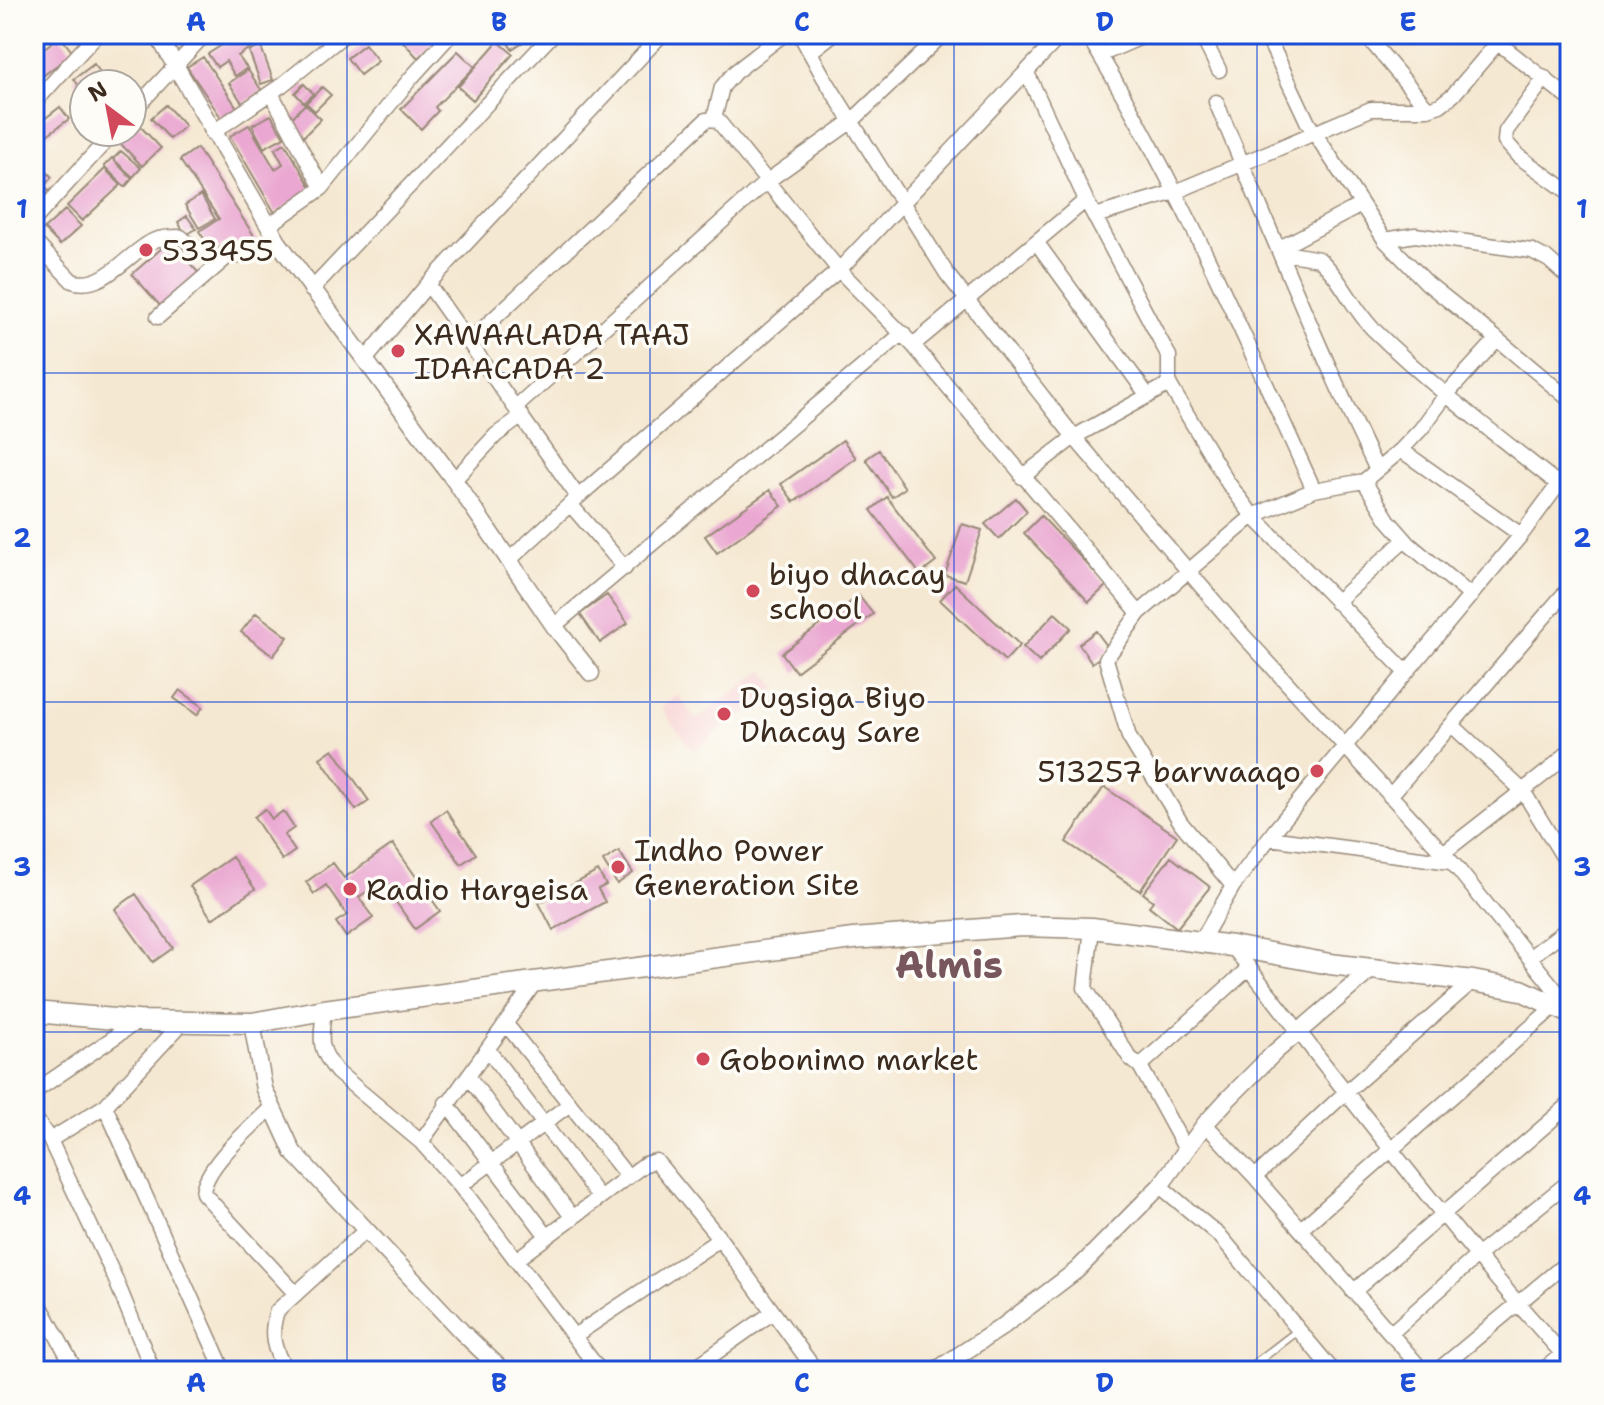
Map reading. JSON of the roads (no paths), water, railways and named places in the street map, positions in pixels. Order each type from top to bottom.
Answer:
[{"type":"main road","points":[[34,1012],[138,1021],[252,1023],[324,1010],[853,939],[1022,926],[1092,928],[1232,946],[1330,964],[1473,981],[1521,990],[1565,1008]]},
{"type":"street","points":[[34,103],[97,34]]},
{"type":"street","points":[[157,34],[278,242],[454,480],[554,626],[591,673]]},
{"type":"street","points":[[148,95],[205,34]]},
{"type":"street","points":[[212,133],[271,93],[345,34]]},
{"type":"street","points":[[268,226],[322,188],[411,78],[451,34]]},
{"type":"street","points":[[311,290],[553,34]]},
{"type":"street","points":[[366,359],[428,284],[662,34]]},
{"type":"street","points":[[714,119],[722,87],[735,72],[784,34]]},
{"type":"street","points":[[800,34],[947,274],[1074,437],[1242,634],[1447,857],[1530,957],[1565,1008],[1392,1148],[1301,1229]]},
{"type":"street","points":[[810,52],[833,34]]},
{"type":"street","points":[[454,480],[519,412],[766,182],[852,121],[943,34]]},
{"type":"street","points":[[508,561],[839,270],[1062,34]]},
{"type":"street","points":[[1087,34],[1175,192],[1314,490]]},
{"type":"street","points":[[1100,55],[1148,34]]},
{"type":"street","points":[[1201,34],[1219,70]]},
{"type":"street","points":[[1266,34],[1314,133],[1385,240],[1427,283],[1570,400]]},
{"type":"street","points":[[1365,34],[1428,109]]},
{"type":"street","points":[[1095,216],[1175,192],[1371,109],[1428,109],[1440,105],[1453,95],[1497,37],[1570,99]]},
{"type":"street","points":[[1027,73],[1086,200],[1169,356],[1169,384],[1228,483],[1253,516],[1406,672]]},
{"type":"street","points":[[1545,78],[1506,131],[1505,141],[1518,156],[1570,193]]},
{"type":"street","points":[[271,93],[322,188]]},
{"type":"street","points":[[1216,102],[1244,164],[1300,307],[1377,470]]},
{"type":"street","points":[[470,341],[706,120],[714,119],[839,270],[908,339],[1139,613]]},
{"type":"street","points":[[34,220],[99,148]]},
{"type":"street","points":[[554,626],[908,339],[968,302],[1086,200]]},
{"type":"street","points":[[1279,250],[1361,205]]},
{"type":"street","points":[[1385,240],[1415,235],[1532,251],[1549,260],[1570,279]]},
{"type":"street","points":[[34,241],[72,281],[80,284],[93,282],[159,238],[181,237],[194,250],[226,258],[257,253],[278,242]]},
{"type":"street","points":[[1037,243],[1148,396]]},
{"type":"street","points":[[1279,250],[1319,259],[1369,324],[1446,395],[1558,484]]},
{"type":"street","points":[[158,317],[226,258]]},
{"type":"street","points":[[428,284],[519,412],[574,500],[625,568]]},
{"type":"street","points":[[1233,886],[1181,823],[1129,737],[1106,659],[1139,613],[1253,516],[1314,490],[1364,481],[1421,429],[1446,395],[1497,339]]},
{"type":"street","points":[[1022,477],[1074,437],[1169,384]]},
{"type":"street","points":[[1401,450],[1521,535]]},
{"type":"street","points":[[1200,943],[1233,886],[1269,838],[1521,535],[1570,469]]},
{"type":"street","points":[[1364,481],[1388,520],[1405,540],[1471,596]]},
{"type":"street","points":[[1336,602],[1405,540]]},
{"type":"street","points":[[1390,796],[1570,587]]},
{"type":"street","points":[[1453,726],[1523,791],[1566,850],[1570,868]]},
{"type":"street","points":[[1269,838],[1447,857],[1570,751]]},
{"type":"street","points":[[1530,957],[1570,927]]},
{"type":"street","points":[[1092,928],[1085,988],[1130,1058],[1140,1066],[1186,1150]]},
{"type":"street","points":[[1232,946],[1442,1212],[1518,1304],[1568,1355],[1542,1371]]},
{"type":"street","points":[[1140,1066],[1249,968]]},
{"type":"street","points":[[935,1371],[1002,1327],[1077,1270],[1160,1186],[1205,1124],[1275,1052],[1372,969]]},
{"type":"street","points":[[421,1142],[536,981]]},
{"type":"street","points":[[1255,1177],[1473,981]]},
{"type":"street","points":[[324,1010],[320,1046],[327,1059],[337,1072],[421,1142],[460,1186],[600,1371]]},
{"type":"street","points":[[34,1092],[138,1021]]},
{"type":"street","points":[[50,1140],[105,1106],[183,1022]]},
{"type":"street","points":[[252,1023],[264,1089],[293,1152],[462,1332],[497,1365],[478,1371]]},
{"type":"street","points":[[506,1024],[628,1177]]},
{"type":"street","points":[[488,1050],[599,1197]]},
{"type":"street","points":[[468,1076],[573,1218]]},
{"type":"street","points":[[446,1103],[547,1236]]},
{"type":"street","points":[[460,1186],[570,1104]]},
{"type":"street","points":[[1353,1292],[1570,1104]]},
{"type":"street","points":[[105,1106],[224,1371]]},
{"type":"street","points":[[271,1108],[223,1156],[203,1186],[203,1193],[296,1294]]},
{"type":"street","points":[[34,1117],[50,1140],[115,1278],[153,1371]]},
{"type":"street","points":[[1205,1124],[1301,1229],[1423,1371]]},
{"type":"street","points":[[517,1259],[653,1161],[661,1164],[720,1239],[816,1371]]},
{"type":"street","points":[[1390,1334],[1478,1255],[1570,1181]]},
{"type":"street","points":[[1160,1186],[1221,1237],[1333,1371]]},
{"type":"street","points":[[286,1371],[274,1349],[272,1328],[277,1311],[366,1230]]},
{"type":"street","points":[[574,1336],[720,1239]]},
{"type":"street","points":[[1437,1371],[1570,1260]]},
{"type":"street","points":[[34,1295],[76,1371]]},
{"type":"street","points":[[690,1371],[772,1313]]},
{"type":"lane","points":[[1245,1371],[1300,1329]]},
{"type":"place","name":"533455","points":[[146,250]]},
{"type":"place","name":"XAWAALADA TAAJ IDAACADA 2","points":[[398,351]]},
{"type":"place","name":"biyo dhacay school","points":[[753,591]]},
{"type":"place","name":"Dugsiga Biyo Dhacay Sare","points":[[724,714]]},
{"type":"place","name":"513257 barwaaqo","points":[[1317,771]]},
{"type":"place","name":"Indho Power Generation Site","points":[[618,867]]},
{"type":"place","name":"Radio Hargeisa","points":[[350,889]]},
{"type":"place","name":"Gobonimo market","points":[[703,1059]]},
{"type":"district","name":"Almis","points":[[949,964]]}]
